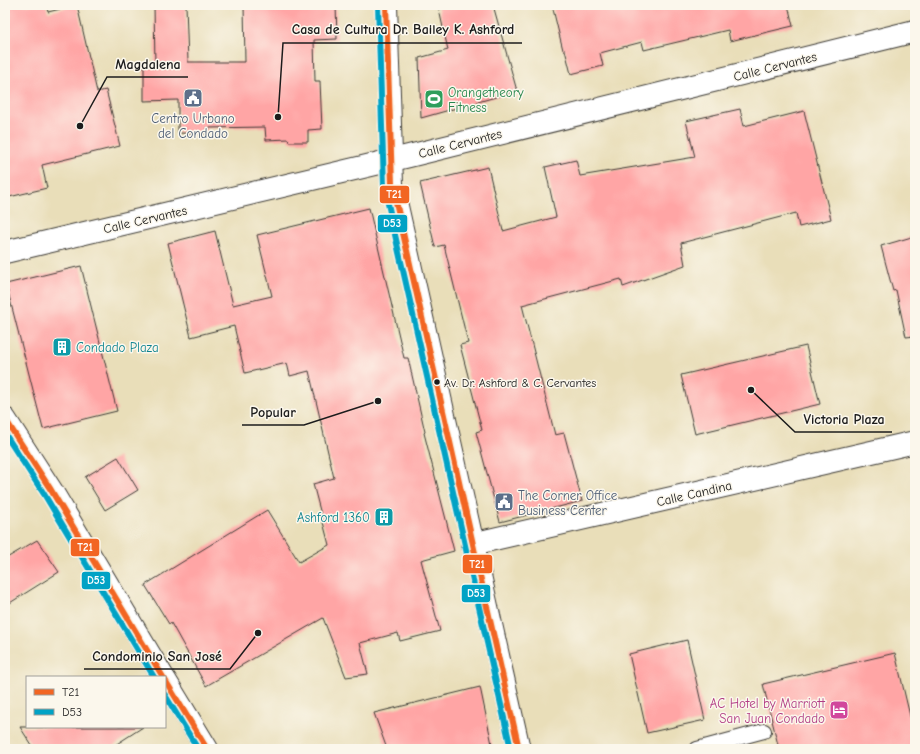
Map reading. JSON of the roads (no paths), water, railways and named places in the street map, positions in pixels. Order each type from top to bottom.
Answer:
[{"type":"street","points":[[386,5],[392,184],[519,749]]},
{"type":"street","name":"Calle Cervantes","points":[[5,252],[391,160],[915,31]]},
{"type":"street","points":[[5,419],[14,440],[162,676]]},
{"type":"street","name":"Calle Candina","points":[[472,544],[915,442]]},
{"type":"street","points":[[166,682],[207,749]]},
{"type":"lane","points":[[697,749],[764,731]]},
{"type":"place","name":"Centro Urbano del Condado","points":[[193,98]]},
{"type":"place","name":"Orangetheory Fitness","points":[[434,99]]},
{"type":"place","name":"Casa de Cultura Dr. Bailey K. Ashford","points":[[278,117]]},
{"type":"place","name":"Magdalena","points":[[80,126]]},
{"type":"place","name":"Condado Plaza","points":[[62,347]]},
{"type":"place","name":"Av. Dr. Ashford & C. Cervantes","points":[[437,382]]},
{"type":"place","name":"Victoria Plaza","points":[[751,390]]},
{"type":"place","name":"Popular","points":[[378,401]]},
{"type":"place","name":"The Corner Office Business Center","points":[[504,502]]},
{"type":"place","name":"Ashford 1360","points":[[384,517]]},
{"type":"place","name":"Condominio San José","points":[[258,633]]},
{"type":"place","name":"AC Hotel by Marriott San Juan Condado","points":[[839,710]]}]
